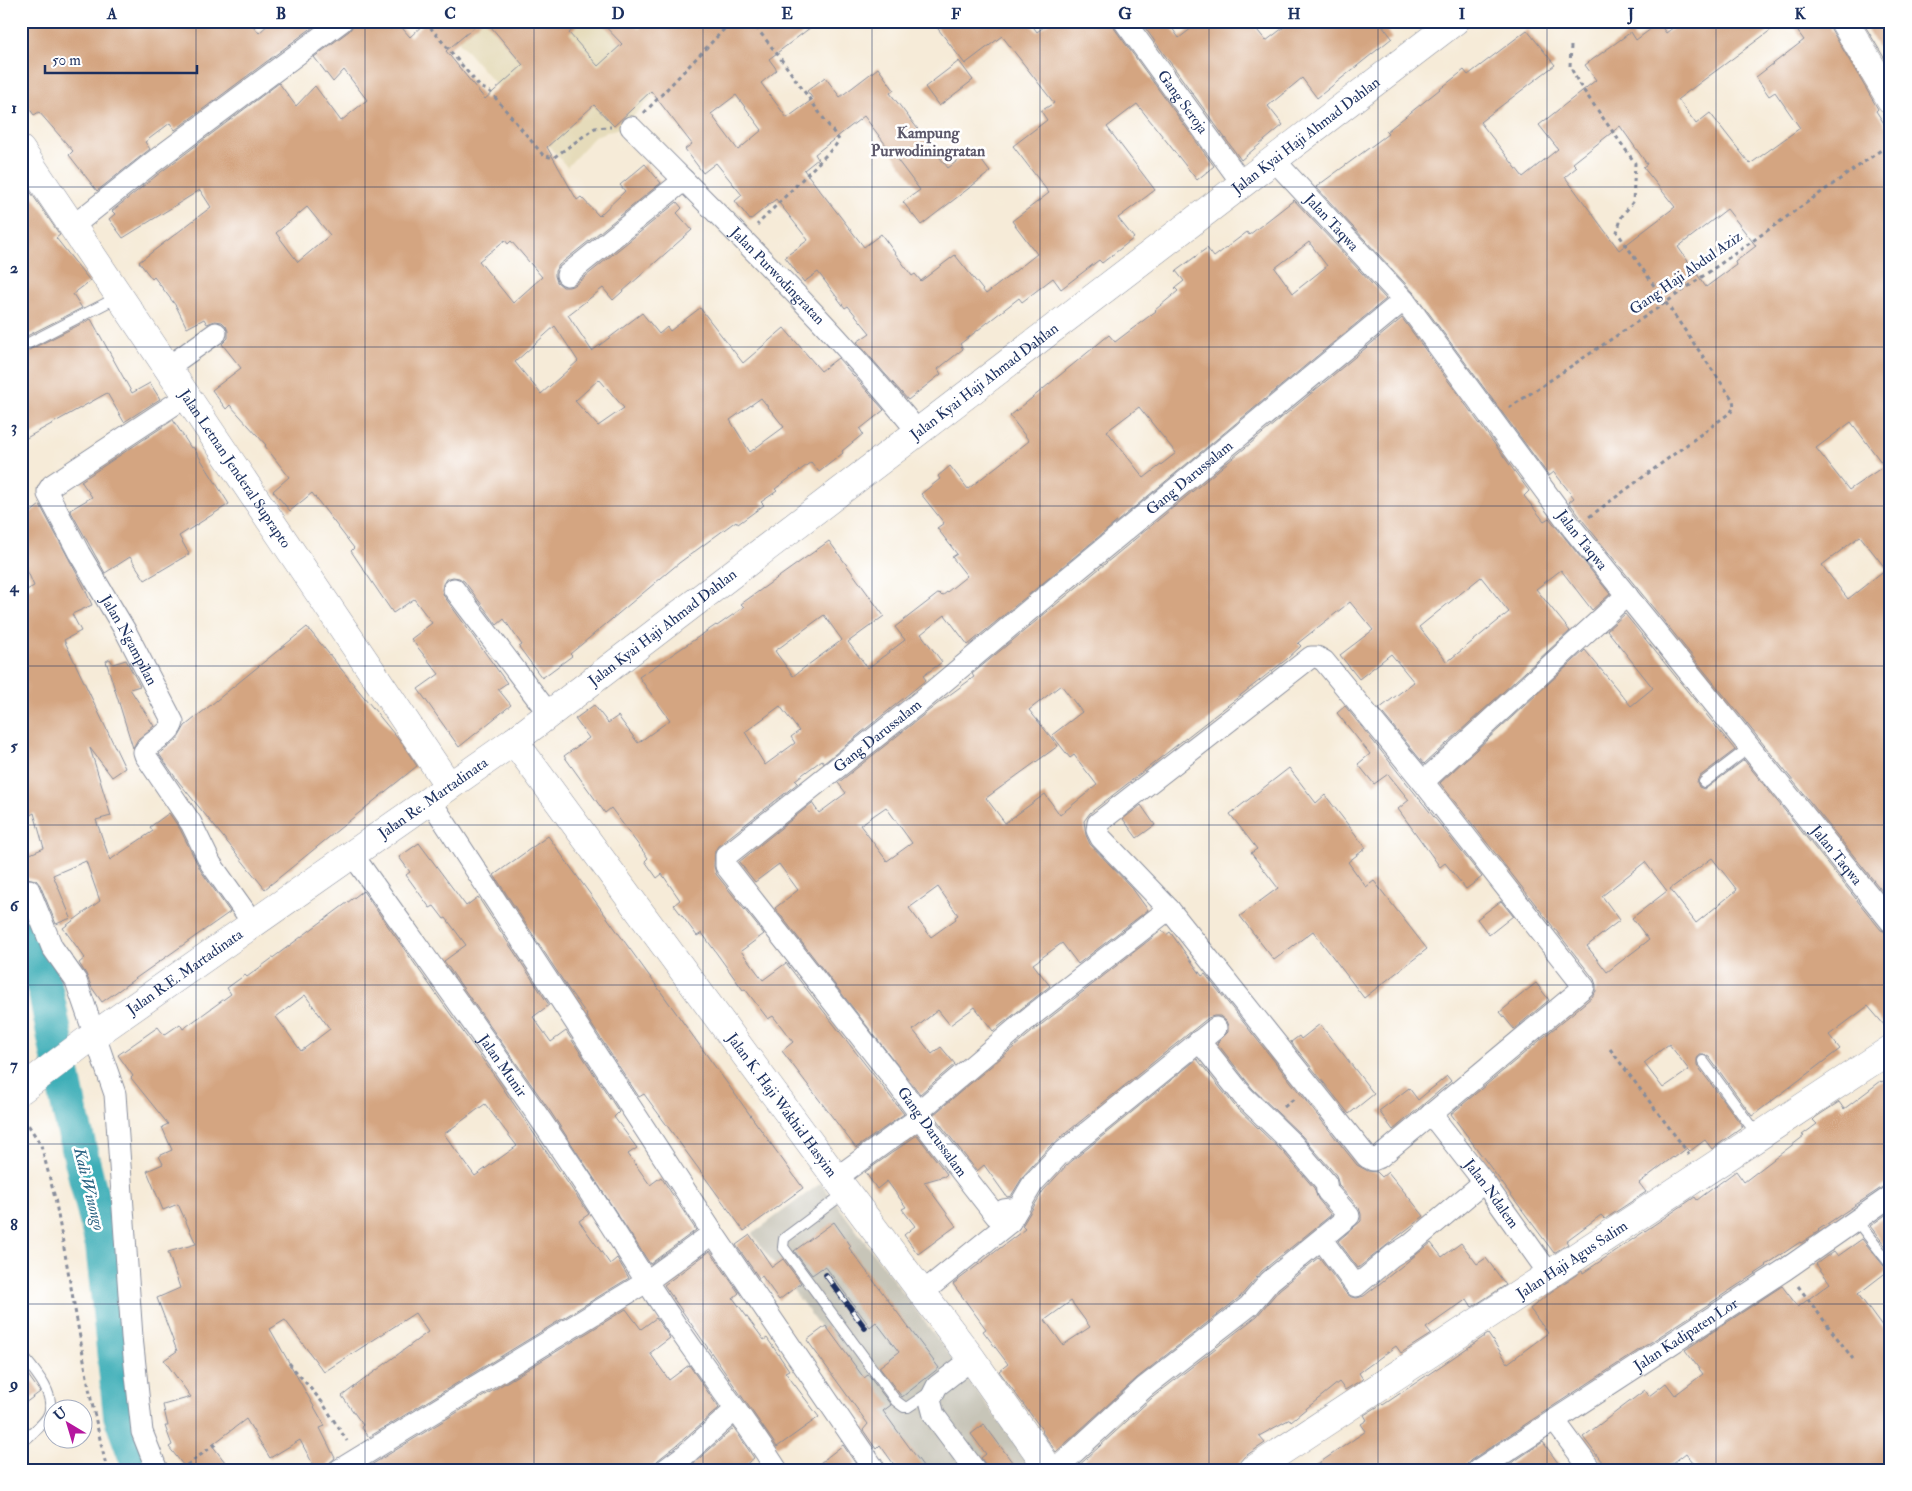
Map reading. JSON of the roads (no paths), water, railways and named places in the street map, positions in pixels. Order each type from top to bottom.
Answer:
[{"type":"main road","points":[[1844,21],[1891,100]]},
{"type":"main road","name":"Jalan Kyai Haji Ahmad Dahlan","points":[[514,741],[1274,160],[1446,24]]},
{"type":"main road","name":"Jalan Letnan Jenderal Suprapto","points":[[21,150],[187,396],[440,793]]},
{"type":"main road","name":"Jalan Re. Martadinata","points":[[352,854],[514,741]]},
{"type":"main road","name":"Jalan K. Haji Wakhid Hasyim","points":[[514,741],[841,1185],[972,1359],[1050,1470]]},
{"type":"main road","name":"Jalan R.E. Martadinata","points":[[21,1090],[90,1038],[352,854]]},
{"type":"main road","name":"Jalan Haji Agus Salim","points":[[1253,1470],[1891,1049]]},
{"type":"street","points":[[73,226],[153,162],[342,21]]},
{"type":"street","name":"Gang Seroja","points":[[1124,21],[1242,183]]},
{"type":"street","name":"Jalan Purwodingratan","points":[[631,127],[742,239],[875,378],[918,432]]},
{"type":"street","name":"Jalan Taqwa","points":[[1274,160],[1404,300],[1573,529],[1891,922]]},
{"type":"street","points":[[567,275],[684,180]]},
{"type":"street","name":"Gang Darussalam","points":[[1014,1215],[1004,1210],[996,1216],[726,866],[726,856],[922,701],[1059,584],[1404,300]]},
{"type":"street","points":[[168,367],[216,333]]},
{"type":"street","name":"Jalan Ngampilan","points":[[187,396],[52,484],[48,494],[79,553],[126,632],[173,722],[171,728],[147,747],[144,752],[145,755],[191,823],[211,864],[253,923]]},
{"type":"street","points":[[454,589],[549,714]]},
{"type":"street","points":[[1423,782],[1627,595]]},
{"type":"street","points":[[1311,657],[1317,657],[1324,661],[1423,782],[1584,987],[1380,1157],[1370,1159],[1169,910],[1101,838],[1098,823],[1311,657]]},
{"type":"street","points":[[440,793],[713,1233],[875,1470]]},
{"type":"street","name":"Jalan Munir","points":[[352,854],[532,1108],[599,1207],[646,1282],[777,1470]]},
{"type":"street","points":[[28,890],[52,947],[76,981],[90,1038],[105,1061],[115,1094],[132,1337],[142,1432],[157,1470]]},
{"type":"street","points":[[841,1185],[1025,1021],[1169,910]]},
{"type":"street","points":[[922,1293],[1014,1215],[1033,1183],[1058,1156],[1208,1034],[1243,1096],[1293,1144],[1326,1183],[1327,1191],[1349,1216],[1270,1281],[1249,1306],[1145,1387],[1055,1470]]},
{"type":"street","name":"Jalan Ndalem","points":[[1430,1114],[1484,1182],[1550,1275]]},
{"type":"street","points":[[1322,1240],[1356,1286],[1392,1256],[1408,1246],[1484,1182]]},
{"type":"street","name":"Jalan Kadipaten Lor","points":[[1478,1470],[1786,1269],[1891,1196]]},
{"type":"street","points":[[339,1470],[646,1282],[713,1233]]},
{"type":"street","points":[[972,1359],[937,1386],[930,1400],[934,1415],[975,1470]]},
{"type":"street","points":[[665,1470],[685,1455],[735,1410]]},
{"type":"street","points":[[1554,1420],[1591,1470]]},
{"type":"lane","points":[[21,347],[120,296]]},
{"type":"lane","points":[[1704,782],[1750,747]]},
{"type":"lane","points":[[1704,1061],[1758,1137]]},
{"type":"lane","points":[[841,1185],[786,1237],[783,1243],[785,1251],[900,1404],[908,1407],[937,1386]]},
{"type":"lane","points":[[1856,1220],[1891,1265]]},
{"type":"lane","points":[[21,1354],[42,1381],[50,1405],[49,1414],[27,1438]]},
{"type":"waterway","name":"Kali Winongo","points":[[21,910],[46,993],[70,1112],[103,1245],[121,1415],[141,1470]]},
{"type":"railway","points":[[826,1275],[865,1328]]},
{"type":"district","name":"Kampung Purwodiningratan","points":[[928,142]]}]
